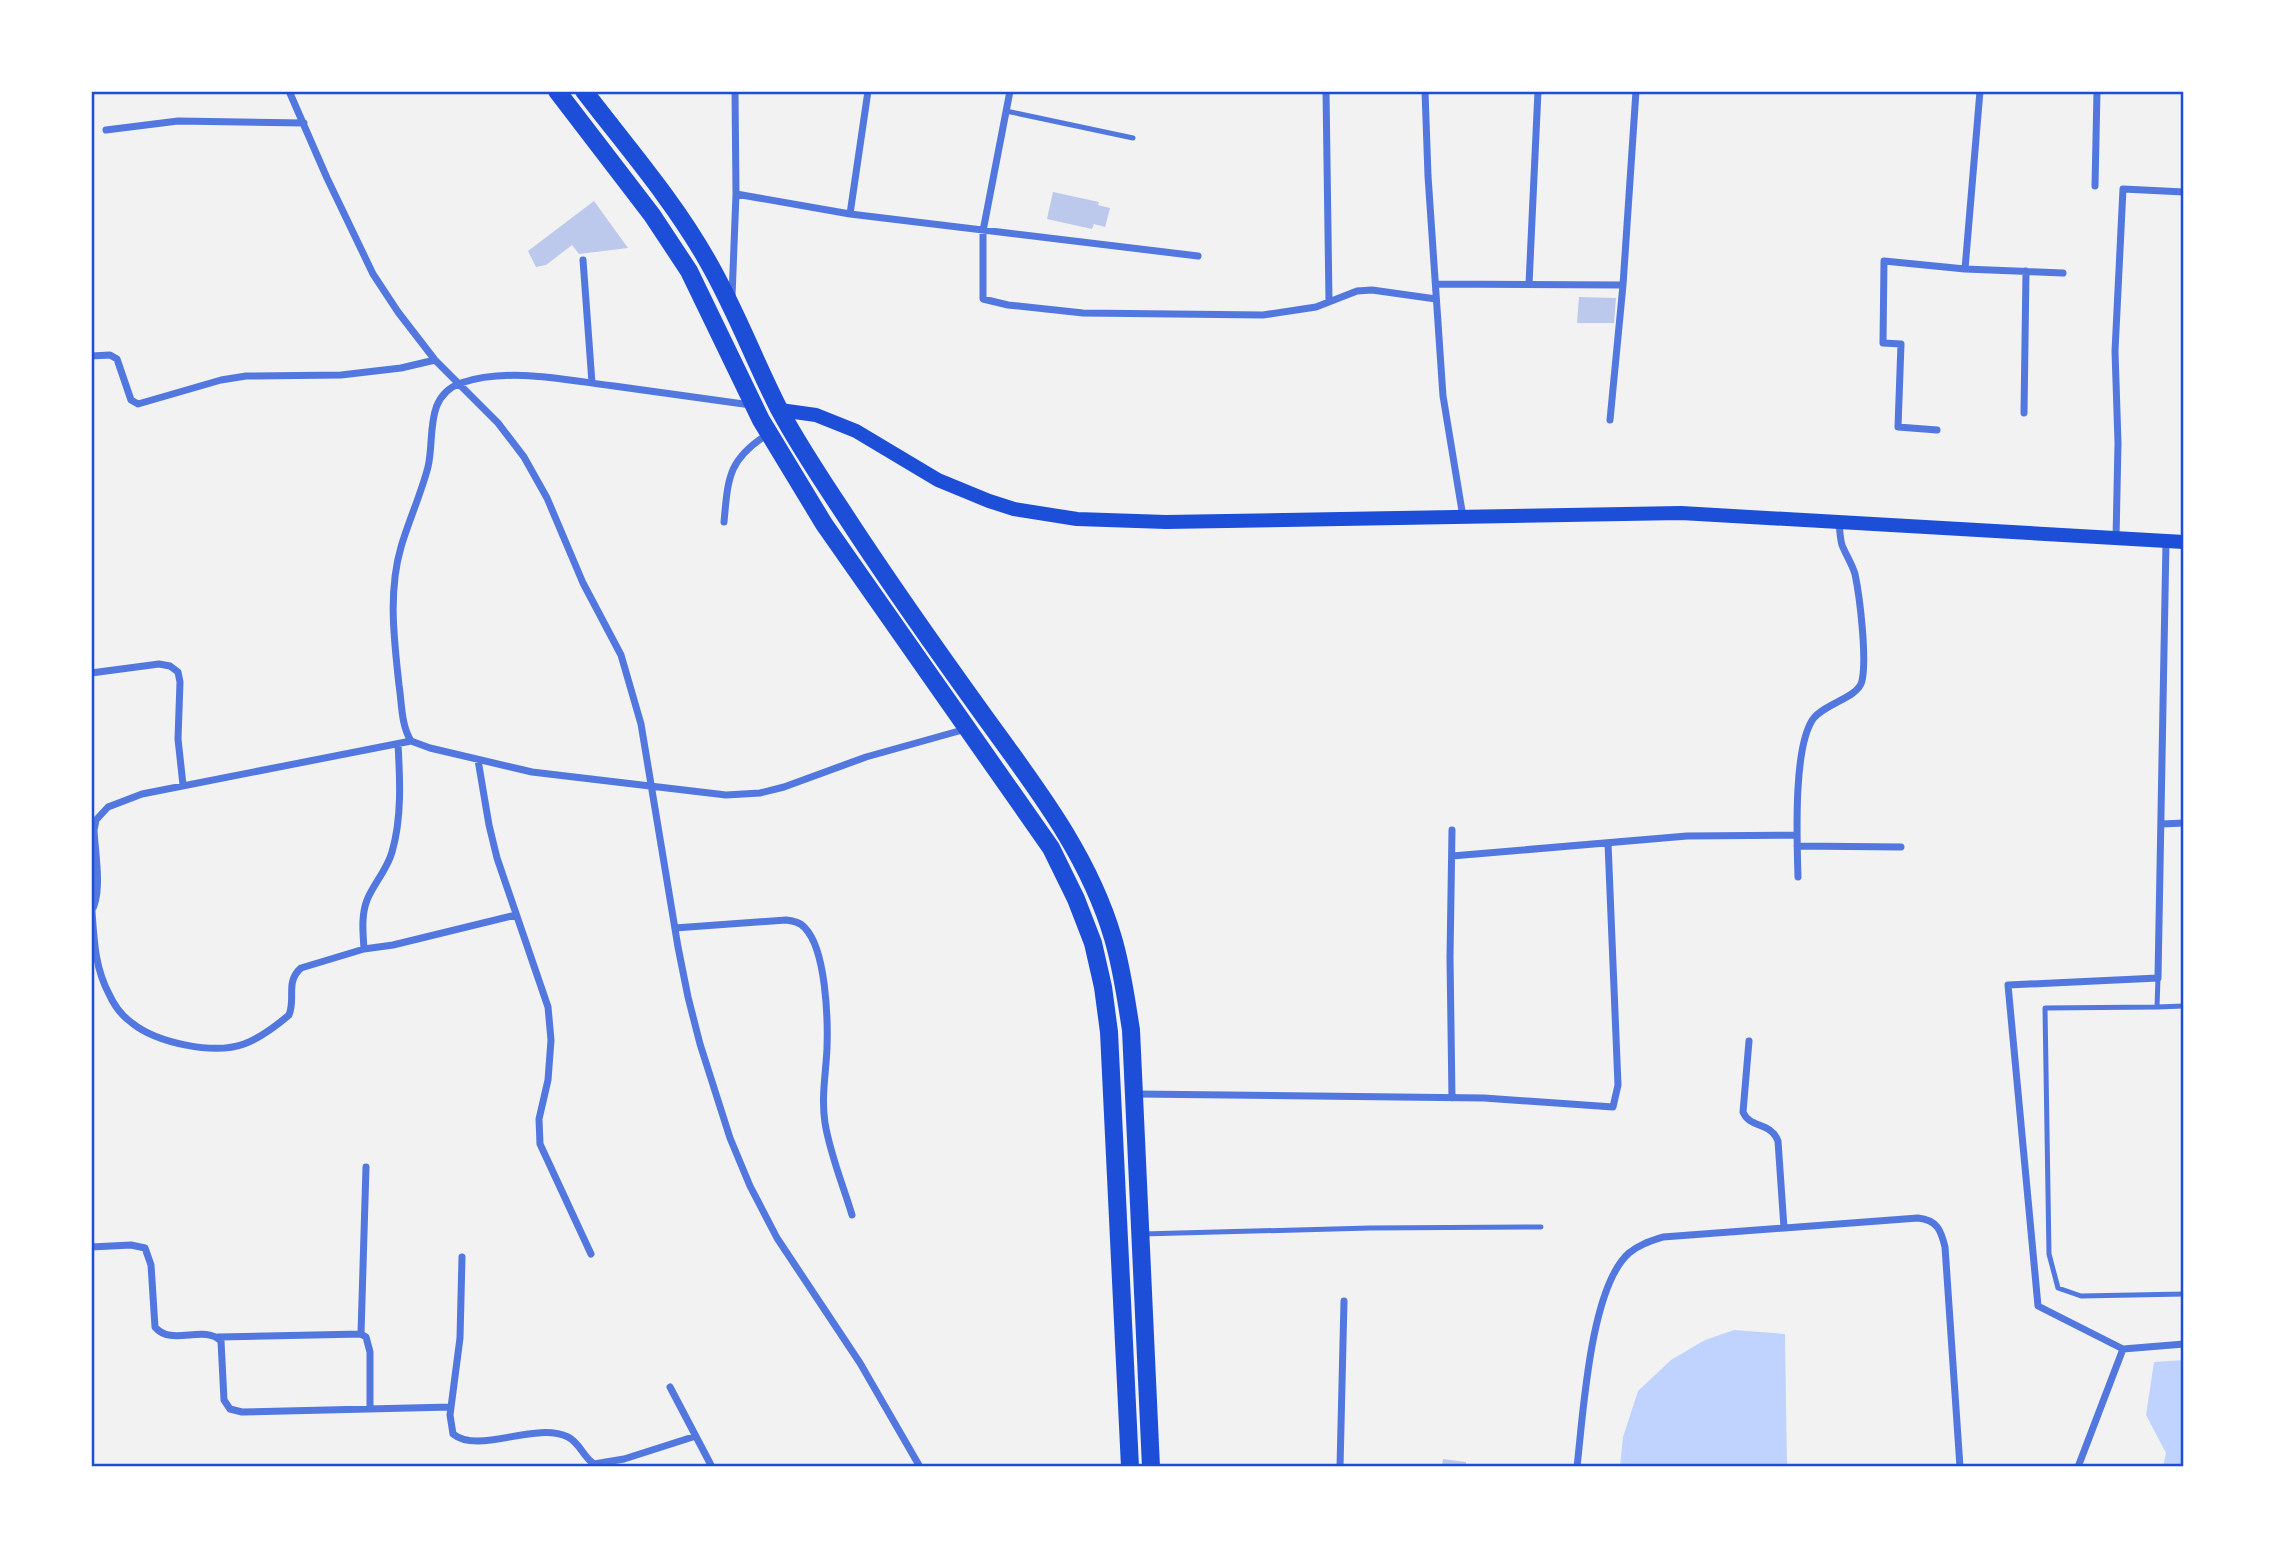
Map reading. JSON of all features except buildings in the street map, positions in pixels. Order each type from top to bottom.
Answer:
[{"type":"highway","points":[[557,91],[652,215],[689,271],[768,434],[824,524],[1051,848],[1076,899],[1093,943],[1103,987],[1111,1057],[1130,1467]]},
{"type":"highway","points":[[584,91],[669,202],[707,260],[780,410],[842,512],[1070,837],[1095,890],[1113,937],[1124,983],[1135,1094],[1151,1467]]},
{"type":"highway","points":[[617,170],[635,158]]},
{"type":"highway","points":[[928,675],[945,660]]},
{"type":"highway","points":[[1125,1365],[1146,1365]]},
{"type":"main road","points":[[780,410],[816,415],[856,431],[938,480],[989,502],[1014,509],[1077,519],[1166,522],[1681,513],[2184,542]]},
{"type":"street","points":[[289,91],[373,274],[398,313],[435,360],[512,440],[547,498],[583,583],[621,655],[641,724],[675,928],[700,1044],[730,1138],[776,1238],[860,1363],[920,1467]]},
{"type":"street","points":[[731,308],[736,194],[735,91]]},
{"type":"street","points":[[850,214],[868,91]]},
{"type":"street","points":[[1010,91],[983,232],[983,299],[1008,305],[1083,313],[1262,314],[1296,311],[1357,291],[1372,290],[1436,299]]},
{"type":"street","points":[[1326,91],[1329,301]]},
{"type":"street","points":[[1425,91],[1443,396],[1463,517]]},
{"type":"street","points":[[1529,284],[1538,91]]},
{"type":"street","points":[[1610,420],[1623,285],[1636,91]]},
{"type":"street","points":[[1965,269],[1980,91]]},
{"type":"street","points":[[2095,186],[2097,91]]},
{"type":"street","points":[[106,130],[178,121],[304,123]]},
{"type":"street","points":[[2116,539],[2118,443],[2115,351],[2123,189],[2184,192]]},
{"type":"street","points":[[736,194],[850,214],[983,232],[1198,256]]},
{"type":"street","points":[[583,260],[592,383]]},
{"type":"street","points":[[1937,430],[1898,427],[1900,344],[1882,343],[1884,261],[1965,269],[2063,273]]},
{"type":"street","points":[[2024,413],[2026,271]]},
{"type":"street","points":[[1436,285],[1623,285]]},
{"type":"street","points":[[91,356],[110,355],[117,359],[131,400],[138,404],[221,380],[246,376],[354,374],[435,360]]},
{"type":"street","points":[[411,741],[404,724],[396,654],[393,615],[396,571],[428,464],[433,417],[445,393],[458,384],[500,376],[592,383],[753,405]]},
{"type":"street","points":[[724,522],[727,487],[736,462],[749,446],[768,434]]},
{"type":"street","points":[[1798,877],[1801,762],[1808,728],[1814,717],[1824,708],[1857,690],[1863,678],[1857,589],[1854,573],[1842,543],[1839,524]]},
{"type":"street","points":[[2166,541],[2158,978],[2008,985],[2038,1306],[2123,1349],[2184,1344]]},
{"type":"street","points":[[91,673],[159,664],[170,666],[178,672],[178,739],[183,785]]},
{"type":"street","points":[[516,915],[393,945],[364,948],[302,968],[294,974],[291,981],[292,1007],[289,1015],[255,1038],[233,1047],[199,1047],[148,1034],[120,1012],[109,995],[96,960],[92,911],[97,893],[94,845],[96,820],[108,807],[158,790],[411,741],[532,772],[708,794],[760,793],[805,780],[866,757],[967,729]]},
{"type":"street","points":[[364,948],[364,912],[368,898],[384,872],[396,831],[399,807],[398,744]]},
{"type":"street","points":[[478,760],[491,836],[516,915],[544,989],[550,1019],[548,1080],[539,1119],[540,1144],[591,1254]]},
{"type":"street","points":[[2162,824],[2184,823]]},
{"type":"street","points":[[1451,1098],[1452,830]]},
{"type":"street","points":[[1452,856],[1687,836],[1797,835]]},
{"type":"street","points":[[1135,1094],[1451,1098],[1613,1107],[1618,1085],[1608,843]]},
{"type":"street","points":[[1797,846],[1901,847]]},
{"type":"street","points":[[675,928],[786,920],[798,922],[813,940],[824,983],[827,1018],[823,1090],[825,1125],[852,1215]]},
{"type":"street","points":[[1749,1041],[1743,1112],[1746,1119],[1768,1128],[1777,1138],[1781,1156],[1784,1228]]},
{"type":"street","points":[[361,1334],[366,1167]]},
{"type":"street","points":[[1577,1467],[1588,1374],[1606,1291],[1627,1255],[1643,1243],[1663,1237],[1918,1218],[1938,1226],[1945,1247],[1960,1467]]},
{"type":"street","points":[[91,1247],[131,1245],[145,1248],[151,1265],[153,1320],[159,1332],[218,1337],[361,1334],[369,1342],[370,1409]]},
{"type":"street","points":[[462,1257],[461,1329],[450,1426],[459,1439],[477,1440],[553,1433],[576,1442],[587,1460],[594,1464],[624,1459],[696,1436]]},
{"type":"street","points":[[1340,1467],[1344,1301]]},
{"type":"street","points":[[218,1337],[223,1348],[225,1400],[230,1409],[242,1412],[451,1407]]},
{"type":"street","points":[[2078,1467],[2123,1349]]},
{"type":"street","points":[[670,1387],[712,1467]]},
{"type":"lane","points":[[1006,111],[1133,138]]},
{"type":"lane","points":[[2157,1007],[2158,978]]},
{"type":"lane","points":[[2184,1006],[2045,1008],[2049,1254],[2058,1288],[2081,1296],[2184,1294]]},
{"type":"lane","points":[[1139,1234],[1370,1227],[1541,1227]]},
{"type":"water","points":[[1734,1330],[1785,1334],[1787,1467],[1620,1467],[1623,1437],[1638,1391],[1671,1360],[1705,1340]]},
{"type":"water","points":[[2184,1360],[2184,1467],[2163,1467],[2166,1453],[2146,1415],[2154,1362]]}]
